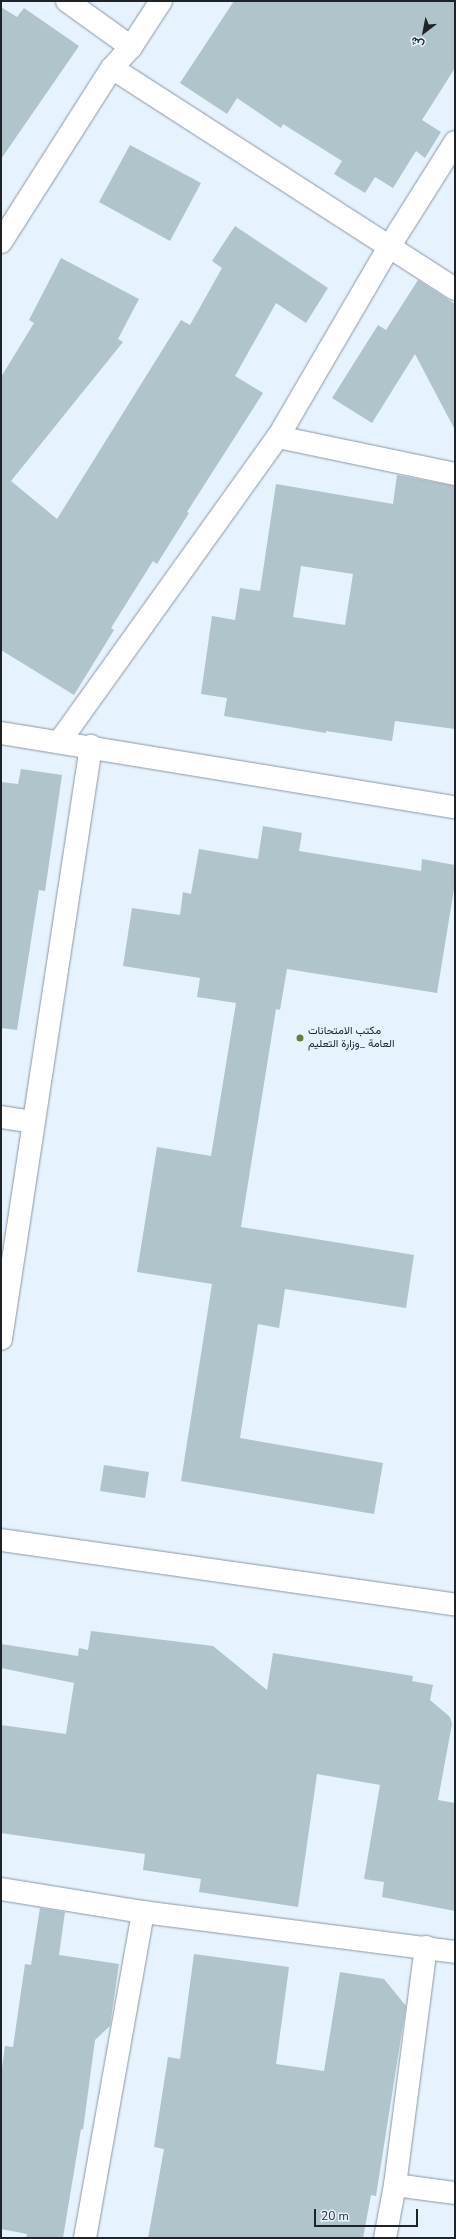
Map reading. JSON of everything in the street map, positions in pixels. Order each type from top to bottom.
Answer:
[{"type":"street","points":[[67,1],[131,47]]},
{"type":"street","points":[[1,242],[112,68],[131,47],[161,1]]},
{"type":"street","points":[[112,68],[455,288]]},
{"type":"street","points":[[60,741],[278,437],[389,247],[455,142]]},
{"type":"street","points":[[278,437],[455,474]]},
{"type":"street","points":[[1,733],[91,746],[455,807]]},
{"type":"street","points":[[1,1339],[91,746]]},
{"type":"street","points":[[1,1117],[34,1122]]},
{"type":"street","points":[[1,1540],[455,1605]]},
{"type":"street","points":[[1,1889],[143,1912],[426,1947],[455,1952]]},
{"type":"street","points":[[85,2238],[143,1912]]},
{"type":"street","points":[[385,2238],[395,2185],[426,1947]]},
{"type":"street","points":[[395,2185],[455,2193]]},
{"type":"building","points":[[234,1],[455,1],[455,68],[422,120],[441,132],[425,158],[416,151],[393,188],[375,177],[365,193],[334,174],[342,161],[283,124],[281,128],[237,98],[227,114],[180,83]]},
{"type":"building","points":[[1,7],[17,17],[24,8],[79,46],[1,159]]},
{"type":"building","points":[[130,145],[201,183],[170,241],[99,202]]},
{"type":"building","points":[[235,226],[328,288],[306,323],[276,303],[235,376],[263,393],[187,512],[189,513],[157,564],[153,561],[111,628],[114,630],[74,695],[1,650],[1,377],[34,323],[29,320],[61,258],[139,299],[118,339],[123,342],[11,481],[57,519],[181,320],[190,325],[222,268],[212,261]]},
{"type":"building","points":[[418,280],[455,304],[455,430],[415,354],[372,423],[332,398],[378,325],[386,330]]},
{"type":"building","points":[[397,475],[455,486],[455,729],[395,721],[392,741],[326,731],[326,733],[224,716],[227,698],[201,694],[212,616],[235,620],[240,588],[260,591],[276,484],[393,504]],"holes":[[[301,566],[353,574],[345,625],[293,617]]]},
{"type":"building","points":[[21,769],[62,775],[45,891],[39,890],[17,1030],[1,1028],[1,782],[18,784]]},
{"type":"building","points":[[263,826],[302,833],[299,851],[421,871],[422,859],[455,865],[455,883],[437,993],[287,969],[280,1010],[276,1009],[241,1227],[414,1255],[406,1308],[285,1289],[279,1328],[258,1324],[240,1438],[383,1463],[374,1514],[181,1481],[212,1284],[137,1272],[157,1147],[211,1156],[236,1003],[197,997],[200,978],[123,966],[132,908],[180,915],[183,892],[191,894],[199,849],[258,859]]},
{"type":"building","points":[[104,1465],[149,1472],[145,1498],[100,1491]]},
{"type":"building","points":[[91,1631],[213,1646],[267,1690],[273,1653],[413,1676],[412,1681],[433,1685],[430,1700],[450,1717],[452,1724],[438,1800],[455,1803],[455,1911],[382,1897],[384,1882],[364,1879],[380,1785],[317,1774],[298,1907],[199,1892],[201,1879],[143,1870],[145,1854],[1,1833],[1,1725],[66,1734],[74,1683],[1,1668],[1,1644],[78,1656],[79,1648],[88,1650]]},
{"type":"building","points":[[40,1908],[65,1912],[59,1955],[119,1964],[110,2026],[95,2040],[83,2130],[81,2129],[63,2238],[26,2238],[27,2234],[1,2229],[1,2075],[5,2046],[13,2047],[25,1964],[31,1965]]},
{"type":"building","points":[[194,1954],[289,1967],[276,2064],[324,2071],[340,1972],[384,1979],[406,2006],[376,2196],[371,2195],[363,2238],[148,2238],[164,2149],[154,2147],[168,2057],[180,2059]]},
{"type":"place","name":"مكتب الامتحانات العامة _وزارة التعليم","points":[[300,1038]]}]
